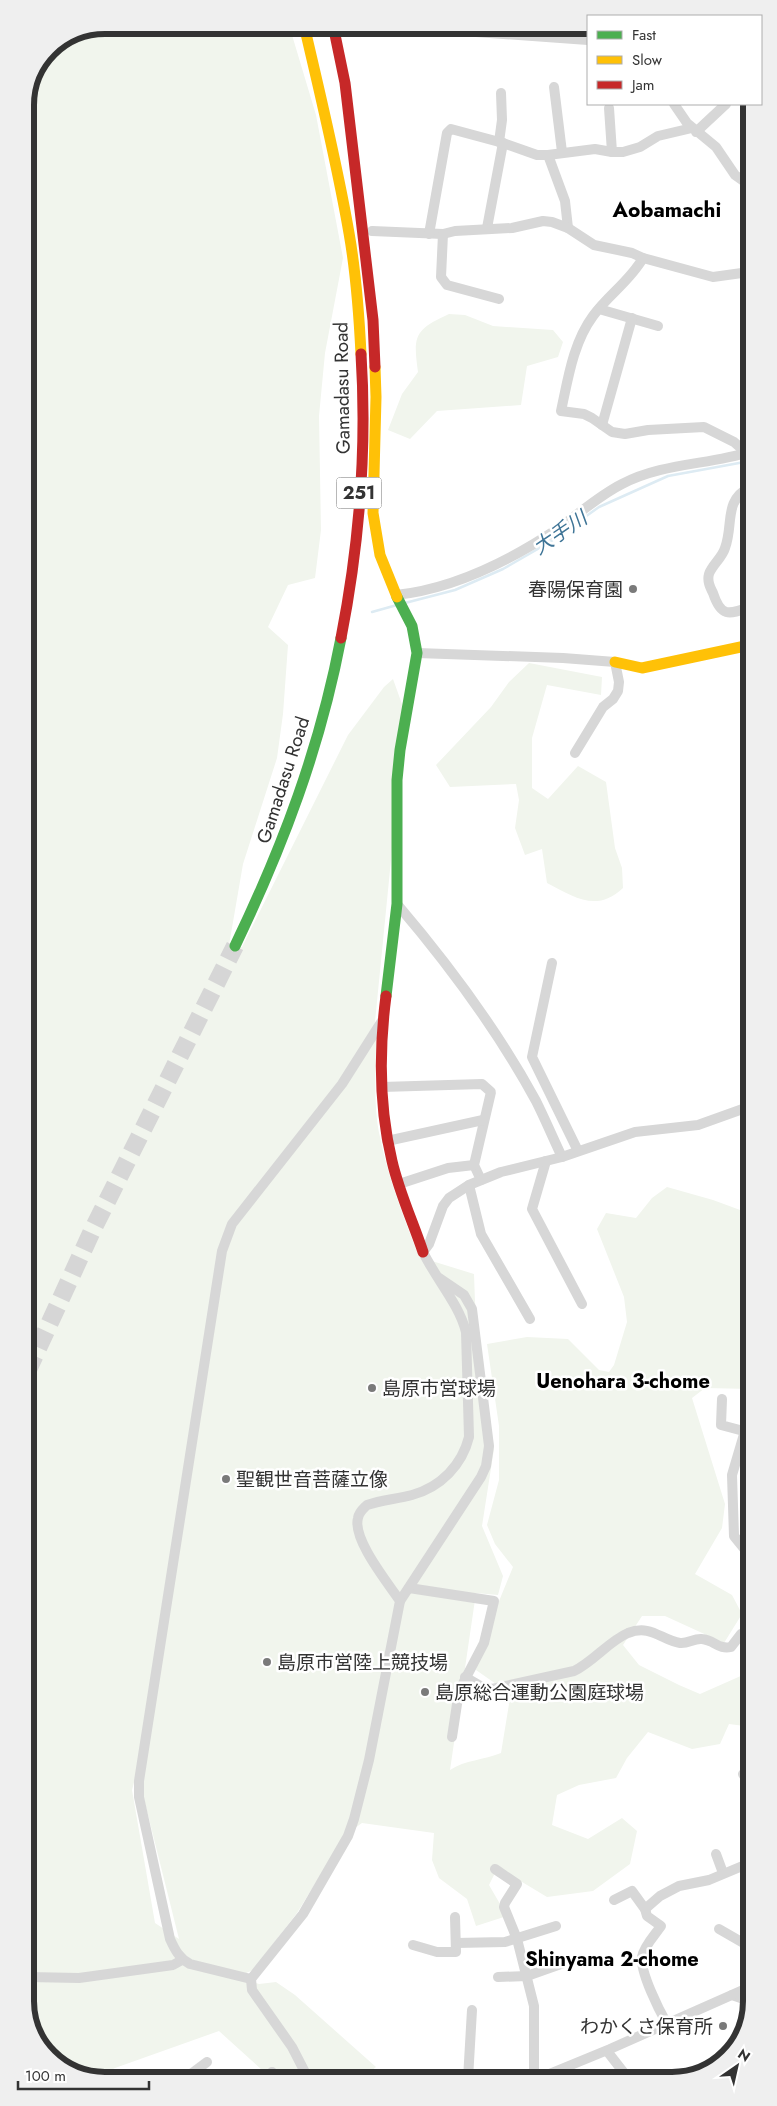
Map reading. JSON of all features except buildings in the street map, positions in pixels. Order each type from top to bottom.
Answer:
[{"type":"main road","name":"Gamadasu Road","points":[[235,946],[280,848],[301,791],[322,724],[341,638],[352,566],[360,491],[362,426],[358,304],[347,224],[327,121],[306,34]]},
{"type":"main road","points":[[335,34],[345,84],[373,320],[376,397],[373,512],[380,555],[397,597],[412,626],[417,653],[400,750],[397,780],[397,904],[383,1021],[382,1087],[387,1141],[399,1184],[423,1252]]},
{"type":"main road","points":[[615,662],[642,668],[743,646]]},
{"type":"street","points":[[536,34],[587,40]]},
{"type":"street","points":[[554,87],[562,152]]},
{"type":"street","points":[[487,228],[501,142],[501,93]]},
{"type":"street","points":[[675,105],[694,130],[716,147],[735,175],[743,181]]},
{"type":"street","points":[[429,234],[449,130],[454,128],[537,155],[595,148],[612,152],[623,152],[640,147],[658,136],[694,130],[725,105]]},
{"type":"street","points":[[609,108],[612,152]]},
{"type":"street","points":[[548,155],[565,201],[568,228]]},
{"type":"street","points":[[372,231],[443,234],[487,228],[512,228],[552,222],[568,228],[594,245],[632,253],[642,258],[713,277],[743,273]]},
{"type":"street","points":[[443,234],[441,278],[448,285],[499,298]]},
{"type":"street","points":[[642,258],[629,278],[598,309],[582,332],[569,373],[561,411],[584,414],[612,432],[624,434],[658,429],[704,427],[734,442],[743,449]]},
{"type":"street","points":[[598,309],[658,326]]},
{"type":"street","points":[[602,425],[632,318]]},
{"type":"street","points":[[397,597],[422,592],[499,562],[556,530],[621,484],[650,472],[669,466],[743,455]]},
{"type":"street","points":[[743,491],[735,500],[725,551],[710,572],[708,581],[718,607],[722,611],[732,614],[743,610]]},
{"type":"street","points":[[417,653],[563,658],[615,662],[619,682],[618,691],[613,699],[603,707],[574,753]]},
{"type":"street","points":[[397,904],[440,954],[503,1047],[536,1102],[562,1157]]},
{"type":"street","points":[[552,963],[532,1057],[578,1151]]},
{"type":"street","points":[[251,1979],[190,1964],[182,1960],[174,1950],[139,1798],[139,1781],[222,1252],[232,1224],[342,1084],[383,1021]]},
{"type":"street","points":[[382,1087],[482,1084],[491,1092],[474,1164],[481,1180]]},
{"type":"street","points":[[400,1601],[363,1543],[357,1526],[358,1517],[367,1505],[413,1495],[441,1481],[459,1462],[469,1437],[466,1332],[458,1308],[434,1275],[423,1252],[429,1244],[443,1206],[449,1198],[469,1185],[501,1172],[562,1157],[634,1132],[698,1125],[743,1109]]},
{"type":"street","points":[[387,1141],[483,1120]]},
{"type":"street","points":[[546,1161],[532,1208],[582,1304]]},
{"type":"street","points":[[399,1184],[448,1168],[474,1164]]},
{"type":"street","points":[[469,1185],[481,1234],[530,1319]]},
{"type":"street","points":[[304,2072],[292,2047],[252,1990],[251,1979],[303,1914],[348,1836],[369,1760],[400,1601],[481,1477],[486,1466],[489,1446],[470,1303],[464,1295],[434,1275]]},
{"type":"street","points":[[722,1399],[721,1425],[743,1431]]},
{"type":"street","points":[[743,1446],[732,1476],[734,1536],[743,1547]]},
{"type":"street","points":[[409,1588],[494,1601],[488,1635],[459,1690],[452,1737]]},
{"type":"street","points":[[465,1676],[484,1688],[492,1689],[574,1671],[584,1666],[622,1637],[634,1632],[651,1631],[680,1643],[702,1639],[723,1648],[731,1647],[743,1634]]},
{"type":"street","points":[[716,1854],[723,1873]]},
{"type":"street","points":[[646,1909],[660,1896],[679,1886],[709,1880],[743,1865]]},
{"type":"street","points":[[494,1869],[517,1884],[504,1903],[504,1907],[517,1939],[534,2006],[536,2072]]},
{"type":"street","points":[[614,1900],[632,1891],[646,1909],[647,1916],[661,1926],[645,1951],[642,1963],[657,2005],[667,2024]]},
{"type":"street","points":[[413,1945],[437,1952],[456,1952],[455,1917]]},
{"type":"street","points":[[456,1944],[505,1942],[556,1926]]},
{"type":"street","points":[[718,1929],[743,1943]]},
{"type":"street","points":[[498,1977],[527,1976],[575,1958]]},
{"type":"street","points":[[34,1977],[79,1978],[173,1965],[182,1960]]},
{"type":"street","points":[[554,2072],[607,2051],[743,1990]]},
{"type":"street","points":[[732,1996],[743,1999]]},
{"type":"street","points":[[468,2072],[472,2010]]},
{"type":"street","points":[[607,2051],[623,2072]]},
{"type":"street","points":[[194,2072],[207,2062]]},
{"type":"shaded area","points":[[95,34],[292,34],[316,115],[343,258],[325,353],[319,416],[321,530],[315,578],[288,585],[268,627],[288,645],[283,714],[277,758],[243,864],[228,951],[242,947],[348,735],[384,687],[393,679],[403,707],[391,860],[373,1042],[376,1038],[376,1113],[383,1152],[392,1183],[419,1257],[474,1274],[475,1302],[494,1449],[482,1526],[503,1576],[498,1595],[476,1593],[450,1770],[462,1764],[501,1753],[509,1704],[496,1684],[476,1670],[479,1650],[513,1567],[495,1544],[487,1525],[499,1480],[499,1426],[487,1344],[527,1337],[568,1339],[599,1370],[609,1372],[614,1365],[627,1322],[624,1297],[597,1229],[606,1213],[636,1218],[652,1198],[667,1187],[743,1211],[743,1389],[705,1388],[692,1398],[725,1504],[722,1528],[695,1574],[732,1595],[742,1614],[724,1643],[665,1616],[642,1616],[623,1645],[639,1665],[700,1694],[743,1675],[743,1726],[729,1724],[720,1744],[692,1749],[648,1732],[627,1758],[616,1778],[579,1785],[557,1795],[552,1825],[588,1839],[622,1818],[637,1831],[630,1864],[593,1891],[547,1897],[507,1873],[495,1873],[489,1885],[507,1916],[476,1926],[467,1899],[439,1878],[432,1860],[434,1833],[362,1823],[345,1835],[297,1913],[253,1970],[244,1974],[229,1973],[259,1984],[276,1982],[295,1995],[376,2067],[370,2072],[264,2072],[219,2031],[107,2072],[100,2072],[91,2071],[69,2063],[46,2041],[39,2028],[34,2011],[34,100],[36,86],[41,73],[58,51],[69,43]],"holes":[[[153,1711],[142,1782],[144,1799],[179,1939],[155,1923],[132,1790]]]},
{"type":"shaded area","points":[[449,314],[465,315],[493,326],[553,330],[563,342],[558,357],[527,366],[521,405],[437,411],[410,439],[388,430],[402,394],[418,372],[416,342],[418,336],[429,325]]},
{"type":"shaded area","points":[[529,663],[602,677],[601,695],[547,685],[532,738],[532,788],[548,799],[578,766],[606,782],[615,848],[622,868],[623,888],[604,900],[585,900],[547,883],[542,849],[525,855],[515,828],[519,800],[516,784],[450,787],[436,765],[491,707],[509,682]]},
{"type":"waterway","name":"大手川","points":[[405,603],[455,590],[503,569],[550,542],[599,507],[668,476],[743,462]]},
{"type":"waterway","name":"大手川","points":[[372,612],[397,605]]},
{"type":"tunnel","points":[[34,1357],[93,1229],[235,946]]},
{"type":"traffic: fast","points":[[386,996],[397,904],[397,780],[400,750],[417,653],[412,626],[397,597]]},
{"type":"traffic: fast","points":[[235,946],[269,871],[298,796],[322,718],[341,638]]},
{"type":"traffic: slow","points":[[306,34],[334,155],[349,233],[357,293],[361,354]]},
{"type":"traffic: slow","points":[[375,367],[373,513],[380,555],[397,597]]},
{"type":"traffic: slow","points":[[615,662],[642,668],[743,646]]},
{"type":"traffic: jam","points":[[335,34],[345,83],[373,320],[375,367]]},
{"type":"traffic: jam","points":[[341,638],[353,568],[360,497],[363,425],[361,354]]},
{"type":"traffic: jam","points":[[386,996],[381,1058],[388,1141],[402,1196],[423,1252]]},
{"type":"place","name":"春陽保育園","points":[[633,589]]},
{"type":"place","name":"島原市営球場","points":[[372,1388]]},
{"type":"place","name":"聖観世音菩薩立像","points":[[226,1479]]},
{"type":"place","name":"島原市営陸上競技場","points":[[267,1662]]},
{"type":"place","name":"島原総合運動公園庭球場","points":[[425,1692]]},
{"type":"place","name":"わかくさ保育所","points":[[723,2026]]},
{"type":"district","name":"Aobamachi","points":[[667,210]]},
{"type":"district","name":"Uenohara 3-chome","points":[[623,1381]]},
{"type":"district","name":"Shinyama 2-chome","points":[[612,1959]]}]
